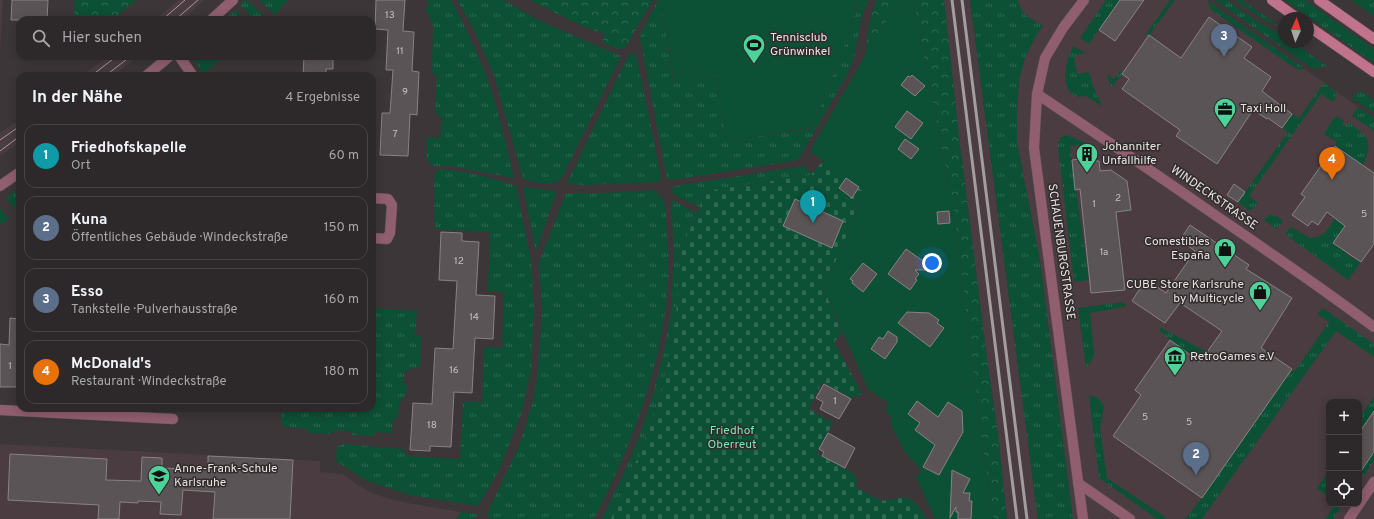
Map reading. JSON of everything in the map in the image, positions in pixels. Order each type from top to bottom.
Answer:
[{"type":"main road","points":[[1272,0],[1289,12]]},
{"type":"main road","points":[[1320,0],[1374,39]]},
{"type":"main road","points":[[1314,30],[1374,72]]},
{"type":"street","points":[[215,16],[232,0]]},
{"type":"street","name":"SCHAUENBURGSTRASSE","points":[[1083,519],[1034,148],[1037,94],[1045,58],[1063,28],[1084,0]]},
{"type":"street","points":[[151,72],[165,60]]},
{"type":"street","points":[[182,60],[190,72]]},
{"type":"street","name":"WINDECKSTRASSE","points":[[1037,94],[1105,139],[1374,327]]},
{"type":"street","points":[[0,186],[16,175]]},
{"type":"street","points":[[376,198],[388,199],[392,205],[389,236],[387,239],[376,238]]},
{"type":"street","points":[[0,410],[16,411]]},
{"type":"street","points":[[38,412],[173,419]]},
{"type":"street","points":[[1362,500],[1374,482]]},
{"type":"street","points":[[1078,483],[1130,519]]},
{"type":"street","points":[[1349,519],[1357,507]]},
{"type":"shaded area","points":[[0,0],[3,0],[0,53]]},
{"type":"shaded area","points":[[179,0],[204,0],[187,16],[160,16]]},
{"type":"shaded area","points":[[944,0],[970,0],[1038,519],[1007,519],[998,435],[959,137]]},
{"type":"shaded area","points":[[1018,0],[1207,0],[1374,118],[1374,519],[1073,519],[1040,261],[1017,142],[1019,80],[1025,58],[1037,34],[1043,26],[1030,18],[1019,8]]},
{"type":"shaded area","points":[[103,60],[134,60],[118,72],[87,72]]},
{"type":"shaded area","points":[[16,122],[16,145],[0,156],[0,133]]},
{"type":"shaded area","name":"Anne-Frank-Schule Karlsruhe","points":[[0,444],[320,461],[320,472],[343,474],[370,492],[386,498],[461,512],[456,519],[0,519]]},
{"type":"green space","points":[[75,0],[136,0],[117,16],[74,16]]},
{"type":"green space","points":[[247,0],[264,16],[251,16],[240,5]]},
{"type":"green space","points":[[259,0],[288,0],[275,15]]},
{"type":"green space","points":[[427,0],[451,0],[465,27],[486,75],[502,126],[514,178],[451,166],[431,166],[431,163],[427,161],[427,137],[440,138],[442,118],[435,112],[437,76],[432,72],[433,25],[425,8],[429,5]]},
{"type":"green space","points":[[457,0],[504,0],[540,21],[621,56],[564,174],[558,181],[546,183],[523,179],[494,75],[472,26]]},
{"type":"green space","points":[[530,0],[653,0],[625,48],[619,49],[602,43],[605,34],[582,26]]},
{"type":"green space","points":[[658,0],[662,0],[660,1],[674,83],[716,76],[727,141],[812,128],[850,31],[859,0],[868,0],[861,20],[854,58],[847,75],[798,160],[672,180],[667,179],[640,38]]},
{"type":"green space","name":"Tennisclub Grünwinkel","points":[[858,0],[850,31],[812,127],[727,141],[716,76],[675,83],[660,1]]},
{"type":"green space","points":[[876,0],[899,0],[865,56],[869,25]]},
{"type":"green space","points":[[899,0],[913,0],[953,206],[993,519],[935,519],[916,477],[922,471],[905,452],[890,423],[892,419],[885,409],[889,403],[869,390],[824,289],[856,213],[858,201],[863,191],[810,151]]},
{"type":"green space","points":[[913,0],[944,0],[959,137],[998,435],[1007,519],[993,519],[953,206]]},
{"type":"green space","points":[[970,0],[1018,0],[1024,13],[1043,26],[1037,34],[1025,58],[1019,80],[1017,142],[1040,261],[1073,519],[1038,519]]},
{"type":"green space","points":[[1106,0],[1120,0],[1089,44],[1080,38]]},
{"type":"green space","points":[[1170,0],[1175,0],[1148,37],[1146,34]]},
{"type":"green space","points":[[1215,0],[1227,0],[1258,22],[1278,33],[1278,44]]},
{"type":"green space","points":[[1235,0],[1242,0],[1278,26],[1264,20]]},
{"type":"green space","points":[[1285,0],[1305,0],[1374,49],[1374,63],[1314,21],[1314,12],[1302,12]]},
{"type":"green space","points":[[1351,0],[1374,0],[1374,16]]},
{"type":"green space","points":[[1208,1],[1305,69],[1300,70],[1289,64],[1210,9]]},
{"type":"green space","points":[[236,10],[241,16],[229,16]]},
{"type":"green space","points":[[1074,46],[1085,53],[1074,56],[1077,74],[1089,72],[1093,86],[1102,106],[1086,96],[1075,96],[1067,86],[1067,64]]},
{"type":"green space","points":[[1283,48],[1302,48],[1327,66],[1313,69]]},
{"type":"green space","points":[[632,52],[636,55],[661,178],[657,182],[587,185],[569,184],[568,181],[628,56]]},
{"type":"green space","points":[[196,60],[220,60],[206,72],[201,72]]},
{"type":"green space","points":[[1120,71],[1123,73],[1111,88],[1107,74],[1114,79]]},
{"type":"green space","points":[[1324,83],[1336,92],[1337,96],[1333,102],[1321,94],[1249,196],[1258,203],[1250,211],[1238,202],[1288,132],[1282,128],[1292,114],[1299,118]]},
{"type":"green space","points":[[1362,91],[1374,101],[1374,113],[1352,98],[1355,94]]},
{"type":"green space","points":[[1358,107],[1374,118],[1374,131],[1352,116]]},
{"type":"green space","points":[[1338,117],[1344,120],[1342,124],[1345,126],[1348,122],[1367,140],[1368,150],[1363,166],[1335,146],[1337,142],[1324,134],[1334,118]]},
{"type":"green space","points":[[1067,135],[1088,144],[1070,146],[1089,280],[1074,282],[1058,147],[1058,142],[1060,139]]},
{"type":"green space","name":"Friedhof Oberreut","points":[[824,160],[863,191],[858,201],[856,213],[824,289],[842,333],[834,342],[862,394],[851,398],[822,382],[809,409],[833,423],[816,453],[854,474],[857,479],[856,487],[881,501],[905,497],[912,500],[920,508],[927,519],[611,519],[636,461],[640,457],[640,453],[660,395],[677,332],[675,328],[681,250],[707,191],[811,175]]},
{"type":"green space","points":[[803,166],[812,173],[811,175],[707,191],[700,207],[676,196],[672,192],[673,187],[676,186]]},
{"type":"green space","points":[[441,169],[479,175],[516,186],[531,261],[534,310],[531,372],[521,414],[500,468],[478,506],[410,495],[365,480],[336,461],[337,447],[343,444],[403,449],[407,456],[460,459],[463,402],[482,402],[484,347],[502,348],[504,292],[488,291],[490,232],[435,229],[434,176],[436,171]]},
{"type":"green space","points":[[1374,171],[1374,185],[1333,243],[1347,253],[1347,255],[1361,262],[1348,280],[1285,234],[1291,227],[1310,238],[1318,237],[1326,232],[1339,212]]},
{"type":"green space","points":[[523,187],[557,191],[536,252]]},
{"type":"green space","points":[[16,190],[16,210],[6,198]]},
{"type":"green space","points":[[654,190],[664,201],[666,213],[668,271],[666,308],[659,345],[639,417],[610,486],[594,519],[490,519],[487,514],[520,444],[533,401],[537,379],[542,313],[539,263],[566,193],[603,193]]},
{"type":"green space","points":[[671,201],[674,201],[697,213],[681,250],[675,328],[677,332],[660,395],[640,453],[640,458],[636,461],[611,519],[602,519],[640,435],[653,395],[666,342],[671,310],[674,251]]},
{"type":"green space","points":[[0,208],[9,219],[0,225]]},
{"type":"green space","points":[[1271,215],[1283,220],[1277,229],[1264,220],[1267,216]]},
{"type":"green space","points":[[1123,302],[1126,305],[1124,307],[1090,313],[1094,354],[1091,362],[1086,368],[1078,308]]},
{"type":"green space","points":[[376,308],[417,311],[415,335],[421,336],[420,366],[405,371],[403,382],[407,386],[407,391],[400,403],[397,418],[393,420],[392,433],[375,432],[374,436],[352,435],[352,431],[333,430],[332,434],[308,433],[308,429],[284,427],[281,422],[282,412],[376,412]]},
{"type":"green space","points":[[1323,308],[1374,344],[1374,357],[1336,331],[1202,519],[1185,519],[1202,498],[1265,408],[1176,345],[1159,330],[1161,328],[1207,352],[1271,398],[1292,369],[1295,371],[1329,322],[1317,314]]},
{"type":"green space","points":[[1089,396],[1094,396],[1099,399],[1104,406],[1100,428],[1107,478],[1161,514],[1165,517],[1165,519],[1157,519],[1099,478]]},
{"type":"green space","points":[[1374,397],[1374,411],[1362,429],[1362,414]]},
{"type":"green space","points":[[1374,452],[1374,461],[1362,478],[1362,470]]},
{"type":"green space","points":[[1326,475],[1326,495],[1317,488]]},
{"type":"green space","points":[[1334,507],[1340,509],[1333,519],[1325,519]]},
{"type":"green space","points":[[461,512],[478,514],[474,519],[456,519]]},
{"type":"building","points":[[12,0],[48,0],[47,16],[16,16],[16,20],[11,20]]},
{"type":"building","points":[[376,0],[405,0],[403,31],[414,32],[412,71],[419,72],[417,115],[410,114],[408,156],[380,155],[382,113],[390,113],[393,70],[386,70],[388,30],[376,29]]},
{"type":"building","points":[[1120,0],[1144,0],[1115,41],[1099,30]]},
{"type":"building","points":[[1209,17],[1252,47],[1244,58],[1271,77],[1262,91],[1292,114],[1282,128],[1253,110],[1217,164],[1176,136],[1180,130],[1122,89],[1129,79],[1122,74],[1149,35],[1181,58]]},
{"type":"building","points":[[304,60],[333,60],[333,69],[326,69],[326,72],[303,72]]},
{"type":"building","points":[[912,75],[925,86],[915,96],[901,85],[908,76],[910,77]]},
{"type":"building","points":[[907,111],[923,123],[911,139],[895,127]]},
{"type":"building","points":[[905,139],[919,149],[911,159],[898,149]]},
{"type":"building","points":[[1335,146],[1374,173],[1374,244],[1361,262],[1333,243],[1345,226],[1327,212],[1318,225],[1312,221],[1308,226],[1292,215],[1305,197],[1301,194]]},
{"type":"building","points":[[1094,157],[1095,161],[1099,161],[1100,171],[1111,170],[1127,181],[1131,210],[1116,212],[1125,290],[1091,293],[1080,189],[1075,190],[1072,160]]},
{"type":"building","points":[[846,178],[859,187],[852,198],[839,188]]},
{"type":"building","points":[[1234,184],[1245,192],[1238,202],[1227,195]]},
{"type":"building","points":[[795,199],[843,221],[832,248],[783,226]]},
{"type":"building","points":[[949,211],[950,223],[938,224],[937,212]]},
{"type":"building","points":[[1190,225],[1249,265],[1246,269],[1292,298],[1261,348],[1292,369],[1202,498],[1113,436],[1141,395],[1135,390],[1170,340],[1200,362],[1222,331],[1180,303],[1165,323],[1132,301],[1146,279],[1166,293],[1195,251],[1180,240]]},
{"type":"building","points":[[441,232],[462,233],[462,241],[479,242],[476,295],[495,296],[493,339],[475,338],[472,393],[454,392],[451,447],[430,446],[430,451],[410,450],[413,403],[432,404],[435,348],[453,349],[457,281],[439,280]]},
{"type":"building","points":[[906,249],[936,270],[915,270],[919,274],[910,290],[888,274]]},
{"type":"building","points":[[863,263],[877,274],[863,292],[852,283],[853,281],[850,279]]},
{"type":"building","points":[[907,312],[929,313],[939,320],[937,323],[944,328],[930,347],[898,323]]},
{"type":"building","points":[[10,318],[16,319],[16,387],[0,387],[0,344],[9,345]]},
{"type":"building","points":[[888,331],[897,337],[897,342],[885,359],[871,349],[879,337],[883,339]]},
{"type":"building","points":[[824,384],[851,399],[839,419],[820,409],[823,402],[816,398]]},
{"type":"building","points":[[917,401],[938,417],[948,402],[962,411],[963,432],[939,475],[923,467],[935,445],[915,430],[920,423],[908,414]]},
{"type":"building","points":[[1374,411],[1374,452],[1362,470],[1362,435],[1362,429]]},
{"type":"building","points":[[828,433],[855,448],[845,468],[822,456],[824,452],[819,449]]},
{"type":"building","name":"Anne-Frank-Schule Karlsruhe","points":[[10,454],[107,459],[106,480],[141,481],[142,457],[162,458],[162,468],[208,470],[208,456],[293,460],[290,519],[213,519],[215,492],[183,490],[181,515],[160,514],[161,502],[120,502],[119,519],[98,519],[99,505],[8,500]]},
{"type":"building","points":[[952,470],[970,479],[963,493],[970,493],[969,501],[972,501],[971,519],[958,519],[956,507],[950,518]]},
{"type":"tram line","points":[[167,16],[185,0]]},
{"type":"tram line","points":[[180,16],[198,0]]},
{"type":"tram line","points":[[96,72],[112,60]]},
{"type":"tram line","points":[[110,72],[126,60]]},
{"type":"tram line","points":[[0,140],[16,129]]},
{"type":"tram line","points":[[0,151],[16,139]]},
{"type":"railway","points":[[952,0],[1017,519]]},
{"type":"railway","points":[[962,0],[1027,519]]},
{"type":"place","name":"Esso","points":[[1224,57]]},
{"type":"place","name":"Tennisclub Grünwinkel","points":[[754,64]]},
{"type":"place","name":"Taxi Holl","points":[[1225,128]]},
{"type":"place","name":"Johanniter Unfallhilfe","points":[[1087,174]]},
{"type":"place","name":"McDonald's","points":[[1332,180]]},
{"type":"place","name":"Friedhofskapelle","points":[[813,223]]},
{"type":"place","name":"Comestibles España","points":[[1225,268]]},
{"type":"place","name":"CUBE Store Karlsruhe by Multicycle","points":[[1260,312]]},
{"type":"place","name":"RetroGames e.V","points":[[1175,376]]},
{"type":"place","name":"Kuna","points":[[1196,475]]},
{"type":"place","name":"Anne-Frank-Schule Karlsruhe","points":[[159,496]]}]
